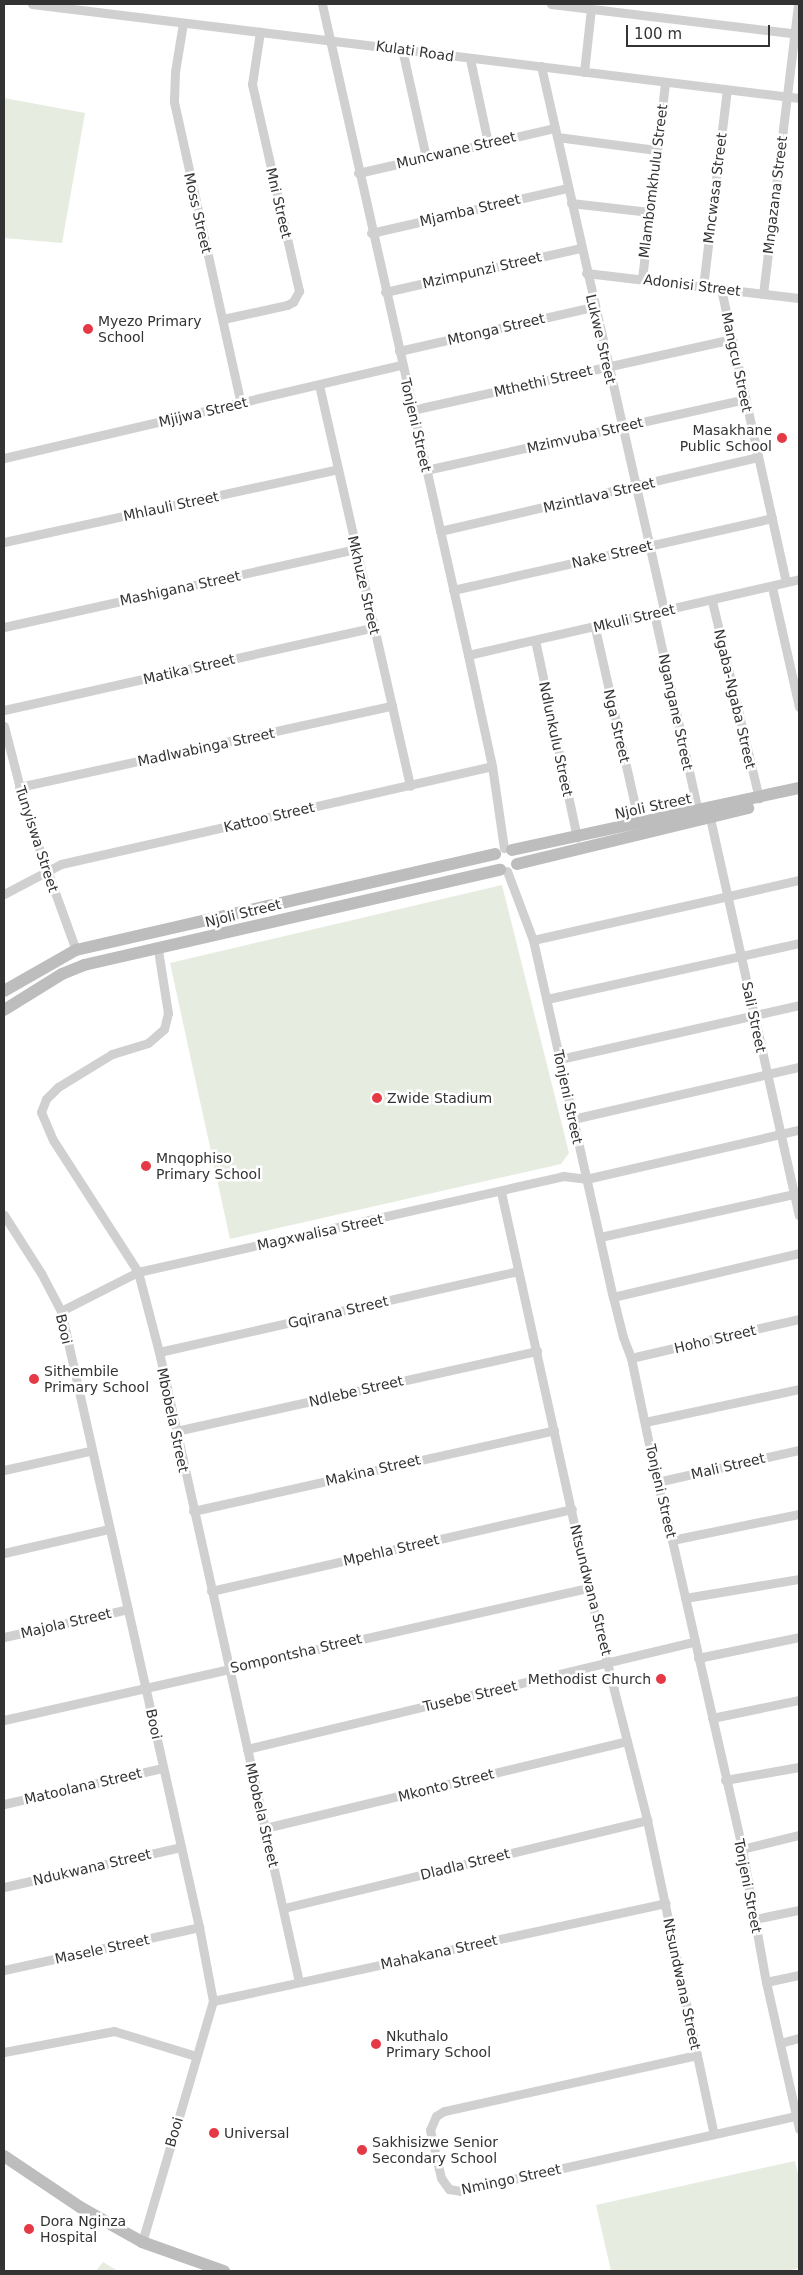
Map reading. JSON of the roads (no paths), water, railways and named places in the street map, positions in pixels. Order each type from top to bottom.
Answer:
[{"type":"main road","name":"Njoli Street","points":[[4,991],[76,950],[504,851],[577,838],[799,788]]},
{"type":"main road","name":"Njoli Street","points":[[4,1010],[72,970],[508,868],[799,796]]},
{"type":"main road","points":[[504,851],[517,856],[508,868],[495,863],[504,851]]},
{"type":"main road","points":[[4,2156],[80,2207],[142,2242],[224,2271]]},
{"type":"street","name":"Kulati Road","points":[[32,4],[799,98]]},
{"type":"street","name":"Tonjeni Street","points":[[322,4],[371,233],[492,766],[504,851]]},
{"type":"street","points":[[551,4],[595,7],[796,34]]},
{"type":"street","name":"Mngazana Street","points":[[763,294],[786,97],[796,34],[798,4]]},
{"type":"street","points":[[584,72],[595,7]]},
{"type":"street","name":"Moss Street","points":[[183,23],[174,79],[174,102],[241,403]]},
{"type":"street","name":"Mni Street","points":[[223,320],[287,304],[296,298],[298,291],[252,84],[260,32]]},
{"type":"street","points":[[402,49],[426,157]]},
{"type":"street","points":[[470,59],[488,143]]},
{"type":"street","name":"Lukwe Street","points":[[541,66],[593,307],[664,610]]},
{"type":"street","name":"Mlambomkhulu Street","points":[[642,279],[665,82]]},
{"type":"street","name":"Mncwasa Street","points":[[703,287],[727,89]]},
{"type":"street","name":"Muncwane Street","points":[[358,173],[554,128]]},
{"type":"street","points":[[557,137],[656,150]]},
{"type":"street","name":"Mjamba Street","points":[[371,233],[568,188]]},
{"type":"street","points":[[571,203],[649,212]]},
{"type":"street","name":"Mzimpunzi Street","points":[[385,292],[580,248]]},
{"type":"street","name":"Adonisi Street","points":[[586,273],[799,298]]},
{"type":"street","name":"Mangcu Street","points":[[721,289],[786,581]]},
{"type":"street","name":"Mtonga Street","points":[[399,351],[593,307]]},
{"type":"street","name":"Mthethi Street","points":[[412,410],[732,339]]},
{"type":"street","name":"Mjijwa Street","points":[[4,458],[402,365]]},
{"type":"street","name":"Mkhuze Street","points":[[319,385],[410,786]]},
{"type":"street","name":"Mzimvuba Street","points":[[426,470],[745,399]]},
{"type":"street","name":"Mzintlava Street","points":[[440,531],[758,457]]},
{"type":"street","name":"Mhlauli Street","points":[[4,542],[338,469]]},
{"type":"street","name":"Nake Street","points":[[453,590],[772,518]]},
{"type":"street","name":"Mashigana Street","points":[[4,627],[356,549]]},
{"type":"street","name":"Mkuli Street","points":[[468,656],[595,628],[664,610],[712,601],[799,579]]},
{"type":"street","points":[[772,587],[799,706]]},
{"type":"street","name":"Ngaba-Ngaba Street","points":[[712,601],[759,798]]},
{"type":"street","name":"Ngangane Street","points":[[654,613],[698,812]]},
{"type":"street","name":"Matika Street","points":[[4,710],[374,627]]},
{"type":"street","name":"Nga Street","points":[[595,628],[639,824]]},
{"type":"street","name":"Ndlunkulu Street","points":[[534,640],[577,838]]},
{"type":"street","name":"Madlwabinga Street","points":[[19,787],[392,706]]},
{"type":"street","name":"Tunyiswa Street","points":[[4,726],[19,787],[46,870],[76,950]]},
{"type":"street","name":"Kattoo Street","points":[[4,894],[46,870],[492,766]]},
{"type":"street","name":"Sali Street","points":[[710,818],[729,896],[780,1134],[797,1194],[799,1215]]},
{"type":"street","name":"Tonjeni Street","points":[[508,868],[533,940],[622,1337],[632,1358],[656,1482],[672,1540],[693,1642],[742,1849],[766,1982],[796,2101],[796,2116],[799,2130]]},
{"type":"street","points":[[533,940],[799,880]]},
{"type":"street","points":[[547,999],[799,943]]},
{"type":"street","name":"Mbobela Street","points":[[158,950],[168,1013],[164,1029],[148,1043],[112,1054],[58,1087],[46,1099],[41,1112],[49,1134],[138,1272],[159,1352],[299,1982]]},
{"type":"street","points":[[560,1059],[799,1005]]},
{"type":"street","points":[[573,1119],[799,1067]]},
{"type":"street","name":"Magxwalisa Street","points":[[61,1311],[138,1272],[501,1192],[563,1176],[586,1178],[799,1130]]},
{"type":"street","name":"Ntsundwana Street","points":[[501,1192],[588,1588],[609,1662],[647,1820],[714,2134]]},
{"type":"street","points":[[600,1237],[797,1194]]},
{"type":"street","name":"Booi","points":[[5,1219],[41,1273],[61,1311],[90,1451],[110,1529],[199,1927],[213,2001],[142,2242]]},
{"type":"street","points":[[613,1297],[799,1253]]},
{"type":"street","name":"Gqirana Street","points":[[159,1352],[518,1271]]},
{"type":"street","name":"Hoho Street","points":[[632,1358],[799,1320]]},
{"type":"street","name":"Ndlebe Street","points":[[176,1431],[537,1351]]},
{"type":"street","points":[[645,1422],[799,1389]]},
{"type":"street","name":"Makina Street","points":[[193,1510],[554,1430]]},
{"type":"street","name":"Mali Street","points":[[656,1482],[799,1450]]},
{"type":"street","points":[[4,1470],[90,1451]]},
{"type":"street","name":"Mpehla Street","points":[[211,1591],[572,1509]]},
{"type":"street","points":[[672,1540],[799,1514]]},
{"type":"street","points":[[4,1553],[110,1529]]},
{"type":"street","points":[[685,1598],[799,1579]]},
{"type":"street","name":"Sompontsha Street","points":[[4,1720],[588,1588]]},
{"type":"street","name":"Majola Street","points":[[4,1637],[128,1610]]},
{"type":"street","points":[[698,1658],[799,1637]]},
{"type":"street","name":"Tusebe Street","points":[[247,1748],[693,1642]]},
{"type":"street","points":[[712,1718],[799,1700]]},
{"type":"street","name":"Mkonto Street","points":[[265,1828],[627,1741]]},
{"type":"street","points":[[725,1780],[799,1766]]},
{"type":"street","name":"Matoolana Street","points":[[4,1804],[163,1768]]},
{"type":"street","name":"Dladla Street","points":[[284,1908],[647,1820]]},
{"type":"street","points":[[742,1849],[799,1835]]},
{"type":"street","name":"Ndukwana Street","points":[[4,1887],[181,1847]]},
{"type":"street","name":"Mahakana Street","points":[[213,2001],[665,1903]]},
{"type":"street","points":[[755,1919],[799,1910]]},
{"type":"street","name":"Masele Street","points":[[4,1970],[199,1927]]},
{"type":"street","points":[[766,1982],[799,1975]]},
{"type":"street","points":[[4,2052],[114,2031],[196,2056]]},
{"type":"street","points":[[780,2043],[799,2038]]},
{"type":"street","name":"Nmingo Street","points":[[697,2055],[444,2111],[436,2116],[430,2130],[440,2178],[450,2189],[460,2191],[796,2116]]},
{"type":"place","name":"Myezo Primary School","points":[[88,329]]},
{"type":"place","name":"Masakhane Public School","points":[[782,438]]},
{"type":"place","name":"Zwide Stadium","points":[[377,1098]]},
{"type":"place","name":"Mnqophiso Primary School","points":[[146,1166]]},
{"type":"place","name":"Sithembile Primary School","points":[[34,1379]]},
{"type":"place","name":"Methodist Church","points":[[661,1679]]},
{"type":"place","name":"Nkuthalo Primary School","points":[[376,2044]]},
{"type":"place","name":"Universal","points":[[214,2133]]},
{"type":"place","name":"Sakhisizwe Senior Secondary School","points":[[362,2150]]},
{"type":"place","name":"Dora Nginza Hospital","points":[[29,2229]]}]
